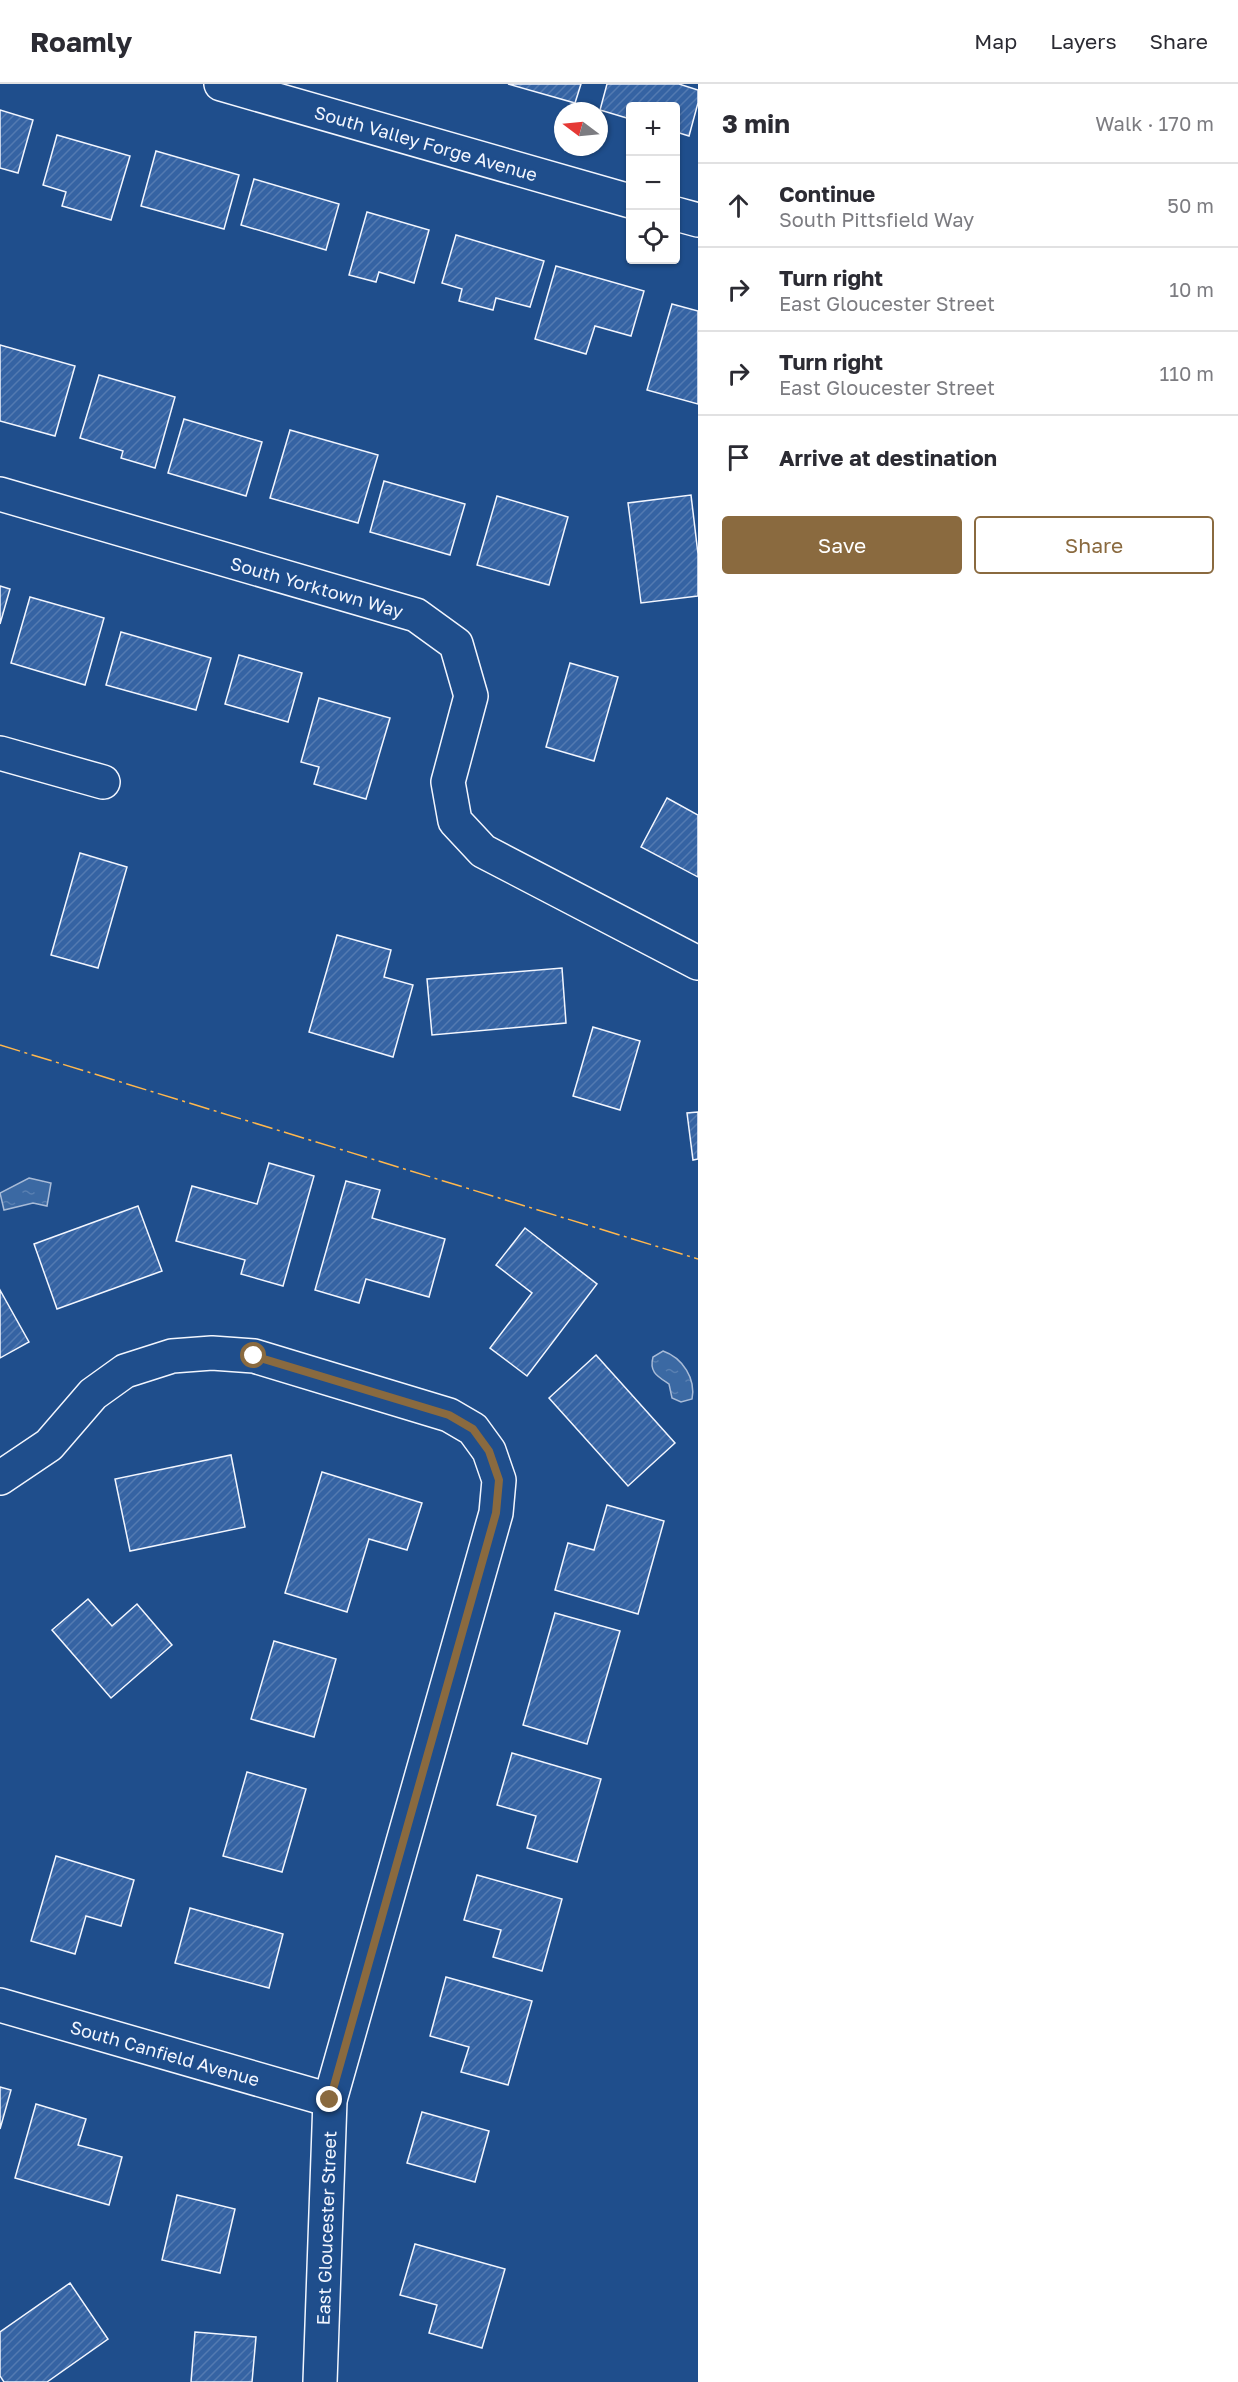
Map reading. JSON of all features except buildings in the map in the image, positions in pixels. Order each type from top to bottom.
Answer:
[{"type":"street","name":"South Valley Forge Avenue","points":[[221,84],[626,200]]},
{"type":"street","points":[[680,215],[698,220]]},
{"type":"street","name":"South Yorktown Way","points":[[0,494],[416,615],[456,644],[471,696],[448,782],[455,821],[483,851],[698,963]]},
{"type":"street","points":[[0,753],[103,782]]},
{"type":"street","name":"East Gloucester Street","points":[[0,1478],[49,1445],[93,1394],[125,1371],[172,1356],[212,1353],[254,1356],[449,1415],[473,1429],[489,1451],[499,1480],[496,1513],[330,2100],[320,2382]]},
{"type":"street","name":"South Canfield Avenue","points":[[0,2006],[330,2100]]},
{"type":"water","points":[[29,1178],[51,1183],[47,1206],[33,1203],[4,1210],[0,1193]]},
{"type":"water","points":[[663,1351],[677,1359],[686,1370],[692,1384],[692,1399],[681,1402],[672,1398],[669,1384],[653,1370],[653,1357]]},
{"type":"power","points":[[0,1045],[698,1259]]},
{"type":"route","points":[[254,1356],[449,1415],[473,1429],[489,1451],[499,1480],[496,1513],[330,2100]]}]
